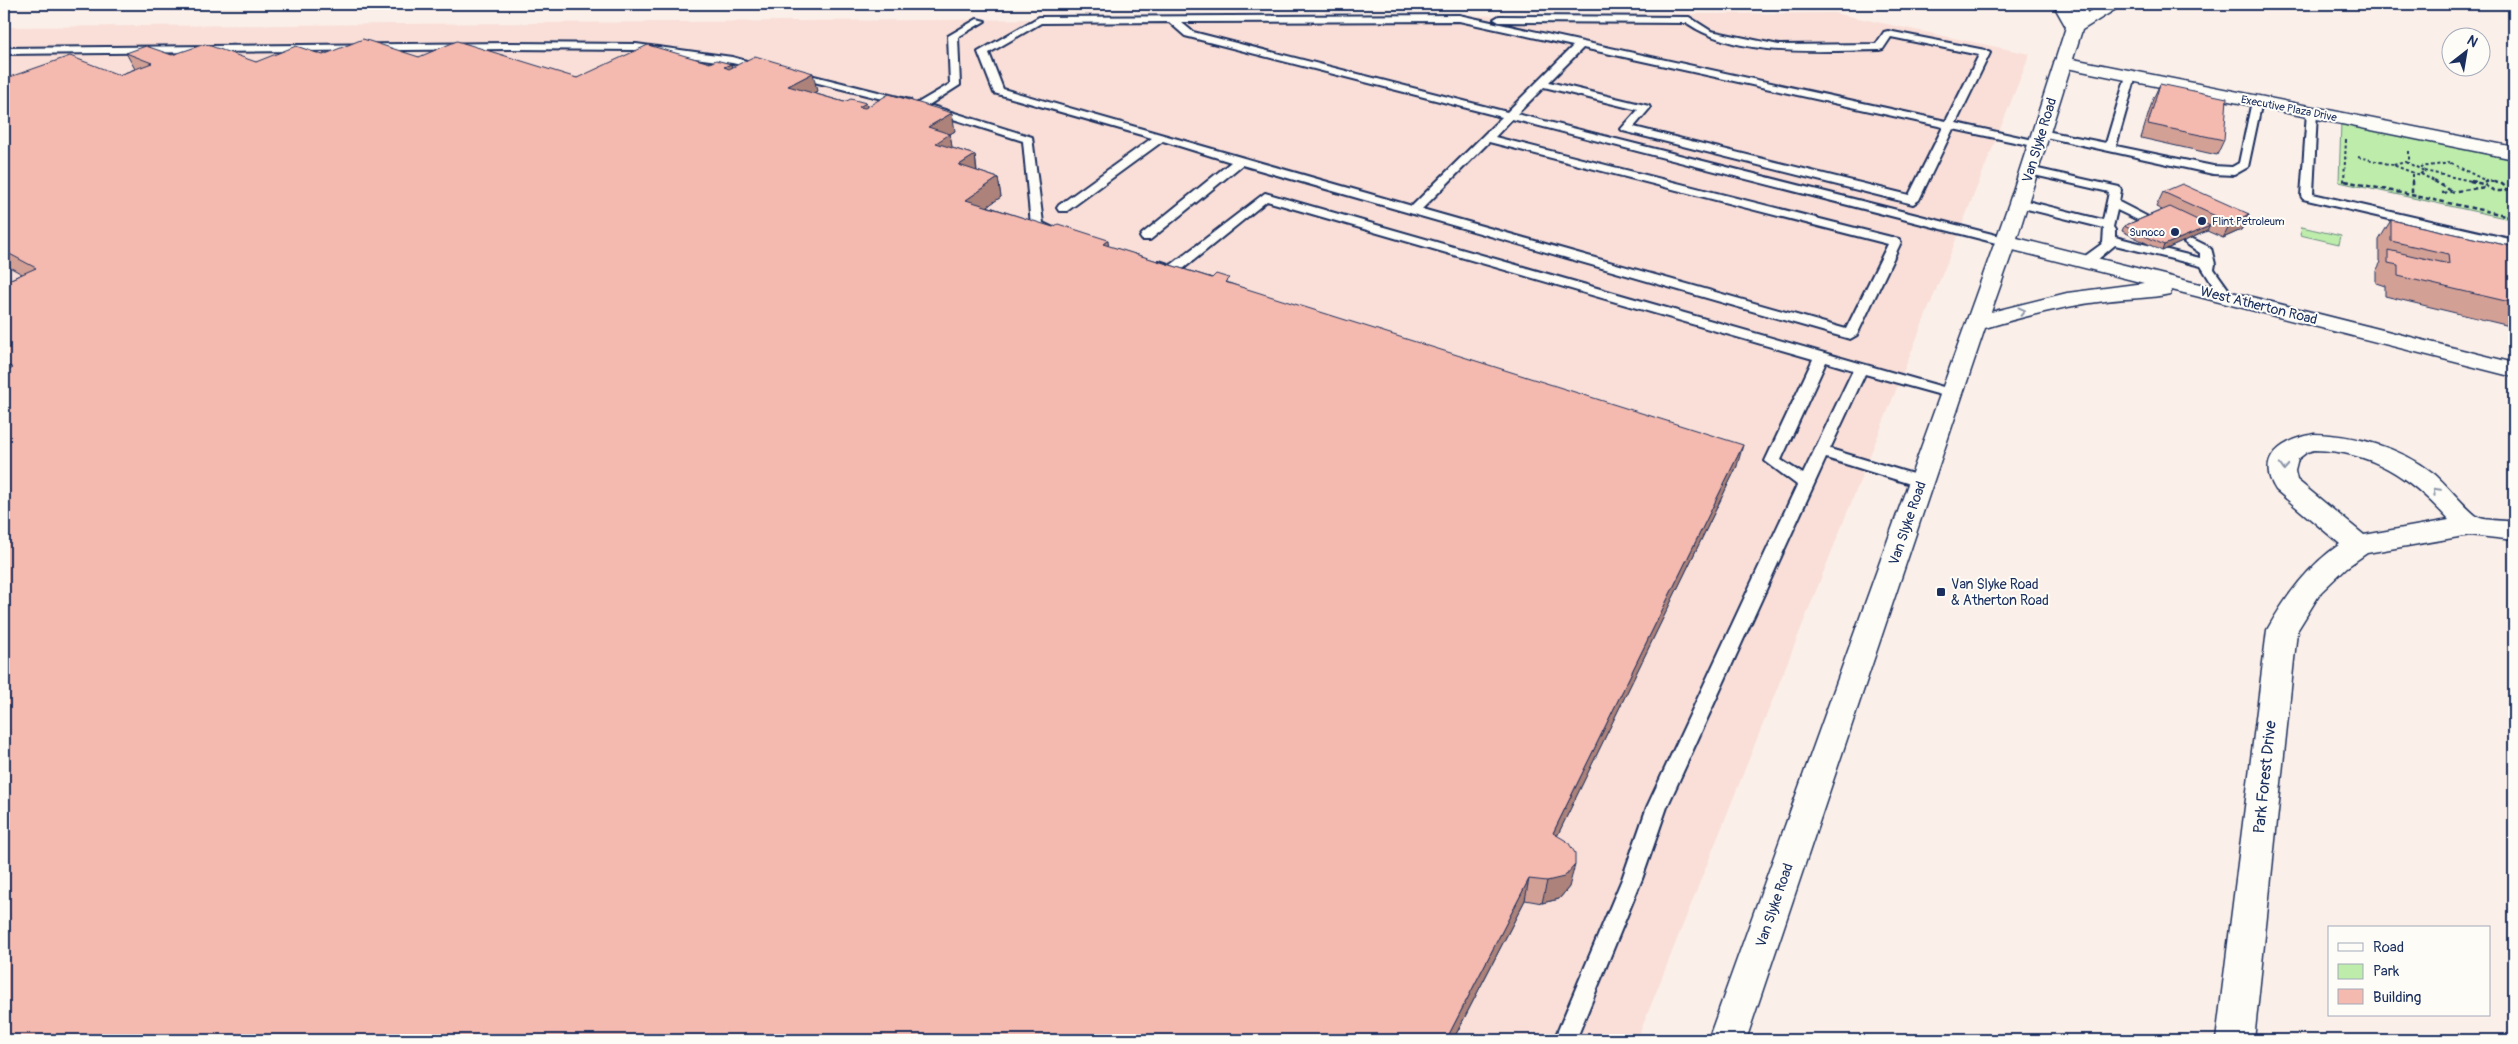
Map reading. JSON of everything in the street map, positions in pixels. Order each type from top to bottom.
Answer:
[{"type":"street","points":[[2061,4],[2075,27],[2116,4]]},
{"type":"street","name":"Van Slyke Road","points":[[1727,1040],[1975,324],[2019,203],[2082,4]]},
{"type":"street","name":"Executive Plaza Drive","points":[[2063,62],[2514,153]]},
{"type":"street","name":"West Atherton Road","points":[[2004,241],[2514,370]]},
{"type":"street","points":[[1975,324],[2043,306],[2136,290],[2194,289]]},
{"type":"street","points":[[2359,545],[2285,484],[2282,471],[2284,456],[2300,445],[2321,443],[2341,443],[2367,451],[2393,461],[2423,478],[2470,526]]},
{"type":"street","name":"Park Forest Drive","points":[[2235,1040],[2282,630],[2311,585],[2337,560],[2359,545],[2470,526],[2514,531]]},
{"type":"lane","points":[[1459,18],[1950,125],[2110,148],[2213,170],[2234,171],[2244,165],[2257,101]]},
{"type":"lane","points":[[1487,138],[1895,242],[1850,334],[1240,162],[1161,137],[998,91],[983,52],[1039,20],[1174,21],[1459,18],[1689,20],[1708,33],[1779,48],[1879,47],[1888,34],[1985,53],[1913,200],[1627,130],[1645,108],[1542,83]]},
{"type":"lane","points":[[920,106],[955,86],[953,36],[980,21]]},
{"type":"lane","points":[[1174,21],[1189,34],[2004,241]]},
{"type":"lane","points":[[1414,211],[1582,44]]},
{"type":"lane","points":[[4,51],[510,46],[636,47],[732,60],[920,106],[1028,140],[1037,225],[1064,234]]},
{"type":"lane","points":[[2110,148],[2131,76]]},
{"type":"lane","points":[[2312,112],[2307,196],[2514,244]]},
{"type":"lane","points":[[1063,208],[1161,137]]},
{"type":"lane","points":[[1146,237],[1240,162]]},
{"type":"lane","points":[[2029,171],[2115,190],[2108,225],[2109,244],[2086,262]]},
{"type":"lane","points":[[1146,261],[1173,270],[1265,197],[1952,394]]},
{"type":"lane","points":[[2019,203],[2108,225]]},
{"type":"lane","points":[[2112,203],[2148,220]]},
{"type":"lane","points":[[2110,240],[2209,264]]},
{"type":"lane","points":[[2187,240],[2206,251],[2209,264],[2208,269],[2227,297]]},
{"type":"lane","points":[[1806,484],[1773,461],[1821,357]]},
{"type":"lane","points":[[1565,1040],[1629,888],[1657,807],[1861,368]]},
{"type":"lane","points":[[1821,451],[1920,482]]},
{"type":"path","points":[[2347,136],[2344,181],[2514,218]]},
{"type":"path","points":[[2358,158],[2393,165],[2412,174],[2421,174],[2453,192]]},
{"type":"path","points":[[2393,165],[2406,162],[2420,167],[2424,171],[2483,184],[2486,187]]},
{"type":"path","points":[[2420,167],[2458,162]]},
{"type":"path","points":[[2451,163],[2486,181],[2502,184],[2514,190]]},
{"type":"path","points":[[2421,174],[2424,171]]},
{"type":"path","points":[[2412,174],[2412,195]]},
{"type":"path","points":[[2483,184],[2486,181]]},
{"type":"path","points":[[2442,193],[2486,187],[2500,191],[2508,188]]},
{"type":"shaded area","points":[[1834,13],[2030,54],[1637,1040],[4,1040],[4,27]]},
{"type":"green space","points":[[2341,122],[2514,157],[2514,220],[2339,182]]},
{"type":"green space","points":[[2302,227],[2341,236],[2339,244],[2300,235]]},
{"type":"building","points":[[363,39],[419,57],[457,41],[577,78],[648,45],[710,63],[716,60],[731,64],[724,67],[729,69],[755,56],[813,73],[788,86],[844,102],[851,99],[866,103],[859,107],[865,108],[889,94],[952,113],[928,127],[950,134],[936,143],[975,155],[959,165],[998,178],[966,200],[1053,227],[1058,224],[1108,240],[1103,244],[1212,278],[1216,274],[1229,278],[1225,282],[1743,445],[1553,833],[1568,842],[1575,853],[1575,865],[1564,877],[1547,881],[1529,879],[1446,1040],[4,1040],[4,373],[13,368],[4,363],[4,282],[36,268],[4,251],[4,79],[70,56],[119,75],[152,63],[126,53],[146,46],[172,55],[205,44],[256,62],[296,46],[323,55]]},
{"type":"building","points":[[2160,84],[2227,98],[2224,140],[2148,124]]},
{"type":"building","points":[[2182,184],[2249,214],[2231,223],[2163,192]]},
{"type":"building","points":[[2170,207],[2210,226],[2164,245],[2124,226]]},
{"type":"building","points":[[2391,220],[2514,247],[2514,303],[2398,276],[2398,265],[2388,263],[2388,250],[2449,264],[2448,254],[2391,241]]},
{"type":"place","name":"Flint Petroleum","points":[[2202,221]]},
{"type":"place","name":"Sunoco","points":[[2175,232]]},
{"type":"place","name":"Van Slyke Road & Atherton Road","points":[[1941,592]]}]
